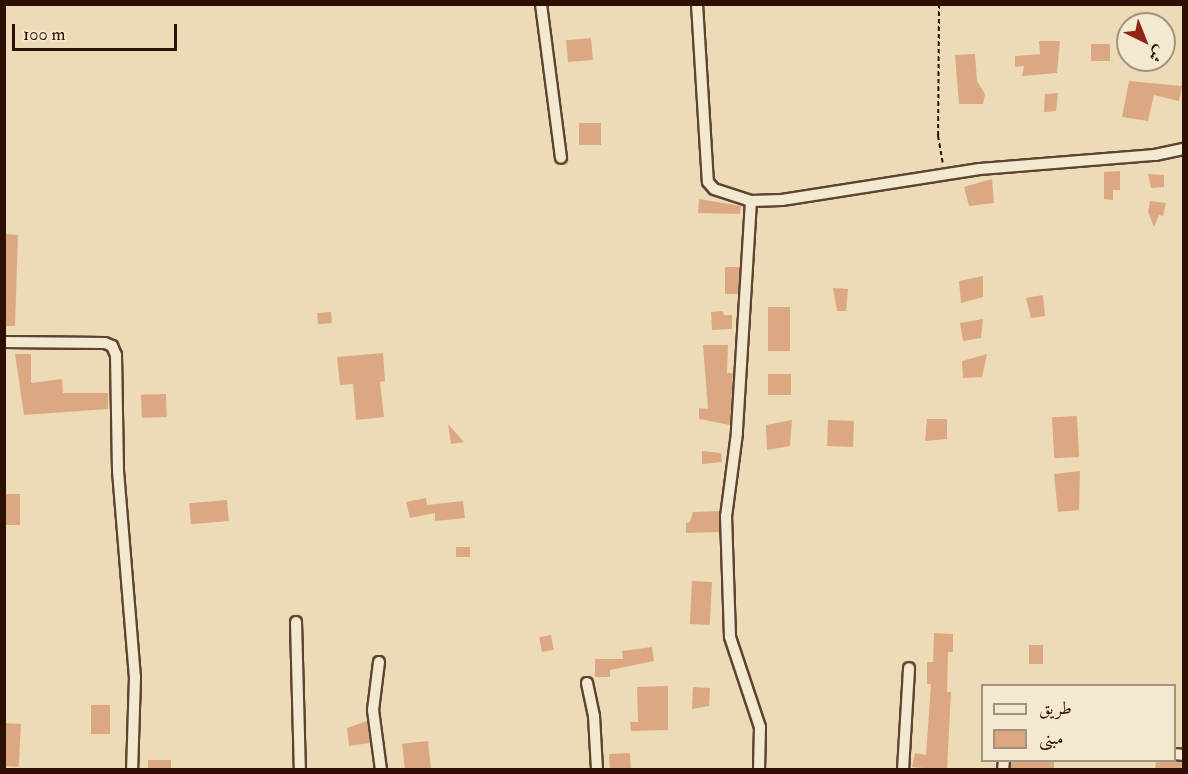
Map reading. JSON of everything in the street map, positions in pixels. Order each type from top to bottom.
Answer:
[{"type":"street","points":[[541,4],[561,158]]},
{"type":"street","points":[[697,4],[708,182],[714,189],[751,201],[782,200],[945,174],[1184,149]]},
{"type":"street","points":[[751,201],[738,422],[726,516],[730,637],[760,727],[759,770]]},
{"type":"street","points":[[4,342],[105,343],[112,346],[116,355],[118,471],[135,677],[132,770]]},
{"type":"street","points":[[296,622],[300,770]]},
{"type":"street","points":[[379,662],[374,710],[381,770]]},
{"type":"street","points":[[903,770],[909,668]]},
{"type":"street","points":[[587,683],[594,716],[597,770]]},
{"type":"path","points":[[939,4],[938,136],[945,174]]},
{"type":"building","points":[[591,38],[593,60],[568,62],[566,40]]},
{"type":"building","points":[[1039,41],[1060,41],[1057,73],[1022,76],[1024,66],[1015,67],[1015,56],[1040,54]]},
{"type":"building","points":[[1091,44],[1110,44],[1110,61],[1091,61]]},
{"type":"building","points":[[975,54],[977,81],[985,94],[983,104],[959,104],[955,55]]},
{"type":"building","points":[[1129,81],[1182,86],[1179,101],[1154,95],[1148,121],[1122,117]]},
{"type":"building","points":[[1058,93],[1056,111],[1044,112],[1045,94]]},
{"type":"building","points":[[579,123],[601,123],[601,145],[579,145]]},
{"type":"building","points":[[1120,171],[1120,190],[1113,190],[1113,200],[1104,199],[1104,172]]},
{"type":"building","points":[[1148,174],[1164,175],[1164,187],[1151,188]]},
{"type":"building","points":[[992,179],[994,203],[969,206],[964,187]]},
{"type":"building","points":[[699,199],[741,206],[740,214],[698,213]]},
{"type":"building","points":[[1150,201],[1166,203],[1163,216],[1159,215],[1154,227],[1148,212]]},
{"type":"building","points":[[4,234],[18,235],[15,326],[4,326]]},
{"type":"building","points":[[725,267],[740,267],[740,294],[725,294]]},
{"type":"building","points":[[983,276],[983,297],[961,303],[959,281]]},
{"type":"building","points":[[833,288],[848,289],[846,311],[837,311]]},
{"type":"building","points":[[1043,295],[1045,316],[1031,318],[1026,298]]},
{"type":"building","points":[[768,307],[790,307],[790,351],[768,351]]},
{"type":"building","points":[[723,311],[724,315],[732,315],[732,329],[712,330],[711,312]]},
{"type":"building","points":[[331,312],[332,323],[318,324],[317,313]]},
{"type":"building","points":[[983,319],[981,338],[963,341],[960,323]]},
{"type":"building","points":[[703,345],[728,345],[727,373],[733,373],[730,425],[699,419],[699,408],[708,409]]},
{"type":"building","points":[[383,353],[385,381],[380,382],[384,417],[356,420],[353,384],[340,385],[337,357]]},
{"type":"building","points":[[15,354],[31,354],[31,383],[62,379],[63,393],[108,393],[108,409],[24,415]]},
{"type":"building","points":[[987,354],[982,377],[963,378],[962,361]]},
{"type":"building","points":[[768,374],[791,374],[791,395],[768,395]]},
{"type":"building","points":[[166,394],[167,417],[142,418],[141,395]]},
{"type":"building","points":[[1077,416],[1079,457],[1054,458],[1052,417]]},
{"type":"building","points":[[927,419],[947,419],[947,439],[925,441]]},
{"type":"building","points":[[792,420],[790,446],[767,450],[766,425]]},
{"type":"building","points":[[828,420],[854,421],[853,447],[827,446]]},
{"type":"building","points":[[448,424],[464,442],[451,444]]},
{"type":"building","points":[[702,451],[721,453],[722,462],[702,464]]},
{"type":"building","points":[[1080,471],[1079,510],[1058,512],[1054,474]]},
{"type":"building","points":[[6,494],[20,494],[20,525],[6,525]]},
{"type":"building","points":[[426,498],[427,505],[463,501],[465,518],[435,521],[435,513],[410,518],[406,502]]},
{"type":"building","points":[[227,500],[229,521],[191,524],[189,503]]},
{"type":"building","points":[[719,511],[719,532],[686,533],[686,523],[690,522],[693,512]]},
{"type":"building","points":[[456,547],[470,547],[470,557],[456,557]]},
{"type":"building","points":[[692,581],[712,582],[710,625],[690,624]]},
{"type":"building","points":[[934,633],[953,634],[953,652],[948,652],[947,692],[951,692],[947,770],[912,767],[915,753],[926,755],[931,684],[927,684],[927,662],[933,662]]},
{"type":"building","points":[[551,635],[554,650],[542,652],[539,637]]},
{"type":"building","points":[[1029,645],[1043,645],[1043,664],[1029,664]]},
{"type":"building","points":[[652,647],[654,661],[610,670],[610,677],[595,677],[595,659],[623,659],[622,651]]},
{"type":"building","points":[[668,686],[668,730],[631,731],[630,722],[638,722],[637,687]]},
{"type":"building","points":[[693,687],[710,688],[709,706],[692,709]]},
{"type":"building","points":[[91,705],[110,705],[110,734],[91,734]]},
{"type":"building","points":[[367,721],[370,743],[349,746],[347,728]]},
{"type":"building","points":[[4,723],[21,724],[19,767],[4,766]]},
{"type":"building","points":[[428,741],[431,770],[405,770],[402,744]]},
{"type":"building","points":[[630,753],[631,770],[610,770],[609,754]]},
{"type":"building","points":[[148,760],[171,760],[171,770],[148,770]]},
{"type":"building","points":[[1011,762],[1054,762],[1054,770],[1011,770]]},
{"type":"building","points":[[1156,762],[1184,762],[1184,770],[1155,770]]}]
